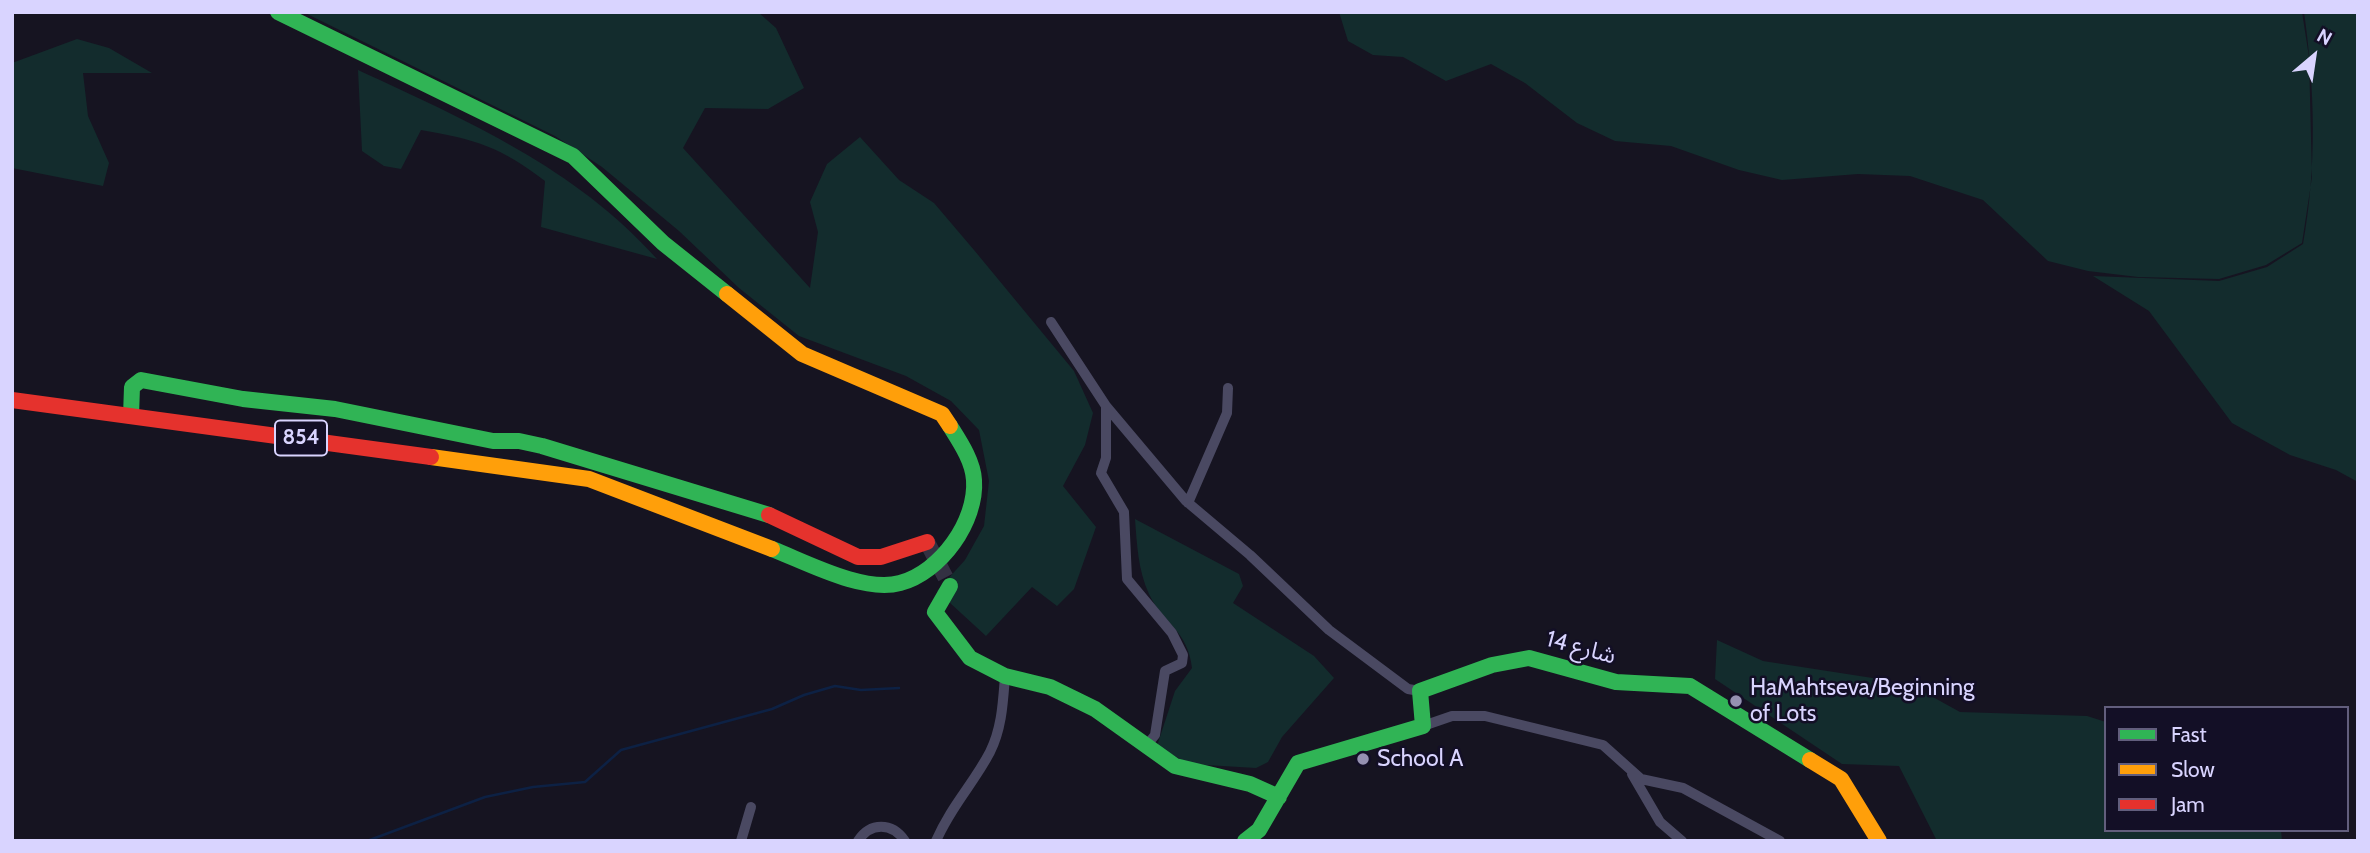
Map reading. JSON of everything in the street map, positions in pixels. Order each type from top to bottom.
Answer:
[{"type":"street","name":"854","points":[[12,400],[589,479],[858,582],[901,583],[926,569],[953,547],[966,522],[974,480],[964,448],[942,414],[802,354],[663,243],[573,156],[278,12]]},
{"type":"street","points":[[1051,322],[1106,406],[1188,503],[1250,555],[1329,630],[1408,689],[1420,691],[1423,726]]},
{"type":"street","points":[[131,416],[132,387],[141,380],[243,399],[335,409],[493,441],[519,441],[651,476],[774,517],[858,557],[881,557],[927,542]]},
{"type":"street","points":[[1188,503],[1227,413],[1228,388]]},
{"type":"street","points":[[1106,406],[1106,458],[1101,473],[1124,512],[1128,579],[1172,634],[1183,655],[1182,663],[1165,671],[1155,735],[1147,745]]},
{"type":"street","points":[[950,586],[935,612],[970,658],[1005,677],[1050,687],[1095,709],[1175,766],[1250,784],[1279,797]]},
{"type":"street","name":"شارع 14","points":[[1420,691],[1492,665],[1529,658],[1616,682],[1690,686],[1841,779],[1879,841]]},
{"type":"street","points":[[936,841],[948,812],[990,751],[1002,717],[1005,677]]},
{"type":"street","points":[[1245,841],[1259,830],[1298,763],[1452,716],[1485,716],[1603,744],[1641,779],[1683,788],[1780,841]]},
{"type":"street","points":[[1629,769],[1660,822],[1682,841]]},
{"type":"street","points":[[741,841],[751,807]]},
{"type":"street","points":[[858,841],[867,828],[879,826],[893,829],[905,841]]},
{"type":"green space","points":[[303,12],[758,12],[776,28],[804,88],[768,109],[705,108],[683,148],[810,288],[818,232],[810,202],[827,164],[860,137],[899,180],[934,203],[1074,371],[1093,413],[1085,445],[1063,486],[1096,527],[1074,589],[1057,606],[1032,587],[986,636],[937,591],[965,560],[984,526],[989,481],[979,430],[951,401],[906,376],[799,336],[739,288],[679,231],[602,167],[555,136]]},
{"type":"green space","points":[[1339,12],[2302,12],[2309,57],[2312,177],[2302,243],[2266,265],[2219,279],[2138,277],[2088,271],[2048,261],[1983,200],[1910,176],[1858,174],[1782,180],[1739,170],[1671,146],[1615,141],[1577,123],[1525,83],[1491,64],[1446,81],[1403,57],[1373,55],[1348,41]]},
{"type":"green space","points":[[2304,12],[2358,12],[2358,482],[2336,470],[2290,455],[2232,423],[2149,311],[2093,276],[2219,281],[2267,267],[2303,244],[2311,186],[2313,128]]},
{"type":"green space","points":[[77,39],[109,48],[152,73],[83,73],[88,116],[109,163],[103,186],[12,168],[12,63]]},
{"type":"green space","points":[[358,70],[479,128],[555,172],[625,227],[657,259],[541,227],[545,181],[515,160],[487,146],[421,130],[401,169],[384,166],[362,151]]},
{"type":"green space","points":[[1135,519],[1239,574],[1243,586],[1233,603],[1314,656],[1334,678],[1282,737],[1268,762],[1256,768],[1189,764],[1157,746],[1175,691],[1192,668],[1186,645],[1155,604],[1145,585]]},
{"type":"green space","points":[[1717,640],[1763,661],[1879,679],[1922,691],[1960,712],[2087,716],[2104,721],[2104,832],[2281,832],[2282,841],[1937,841],[1899,766],[1842,764],[1715,679]]},
{"type":"waterway","points":[[367,841],[485,797],[533,787],[585,782],[621,750],[772,709],[804,695],[835,686],[861,690],[899,688]]},
{"type":"tunnel","points":[[927,542],[950,586]]},
{"type":"traffic: fast","points":[[278,12],[573,156],[663,243],[727,294]]},
{"type":"traffic: fast","points":[[131,416],[132,387],[141,380],[243,399],[335,409],[493,441],[519,441],[542,446],[769,515]]},
{"type":"traffic: fast","points":[[772,549],[835,575],[869,584],[900,583],[929,568],[954,543],[963,528],[973,496],[971,466],[950,426]]},
{"type":"traffic: fast","points":[[950,586],[935,612],[970,658],[1005,676],[1050,687],[1095,709],[1175,766],[1250,784],[1279,797]]},
{"type":"traffic: fast","points":[[1245,841],[1259,830],[1298,763],[1423,726],[1420,691],[1492,665],[1529,658],[1616,682],[1690,686],[1810,760]]},
{"type":"traffic: slow","points":[[727,294],[802,354],[942,414],[950,426]]},
{"type":"traffic: slow","points":[[431,457],[589,479],[772,549]]},
{"type":"traffic: slow","points":[[1810,760],[1841,779],[1879,841]]},
{"type":"traffic: jam","points":[[12,400],[431,457]]},
{"type":"traffic: jam","points":[[769,515],[858,557],[881,557],[927,542]]},
{"type":"place","name":"HaMahtseva/Beginning of Lots","points":[[1736,701]]},
{"type":"place","name":"School A","points":[[1363,759]]}]
